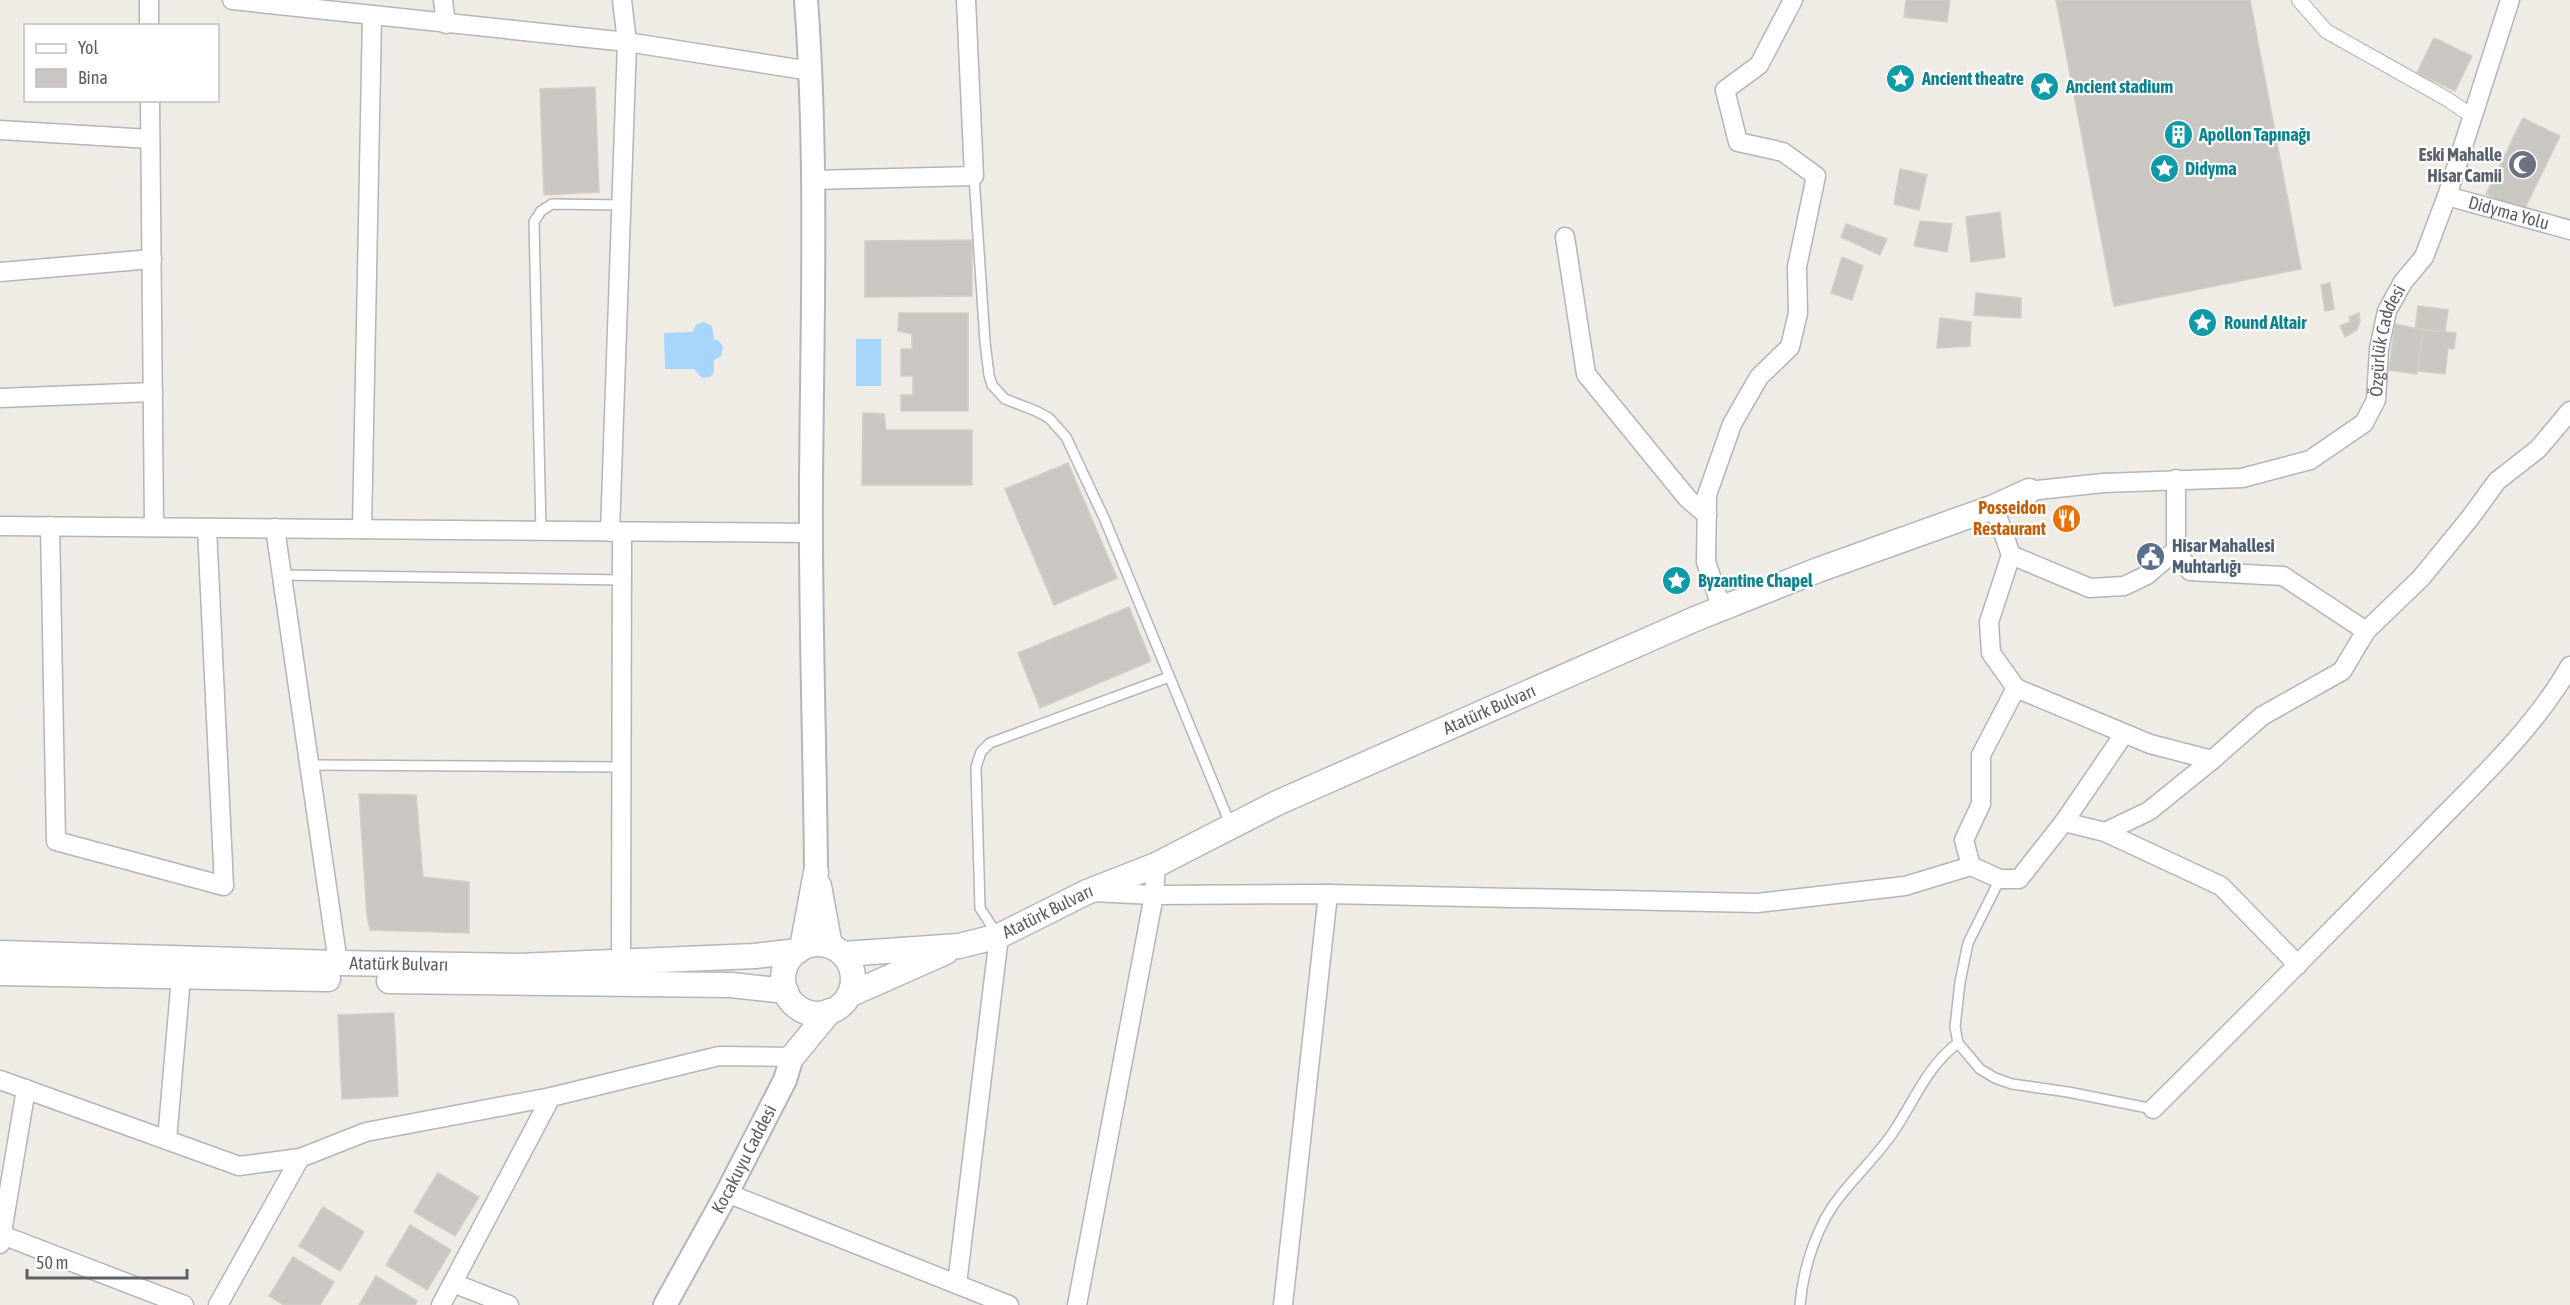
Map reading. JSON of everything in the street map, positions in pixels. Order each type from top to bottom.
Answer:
[{"type":"main road","name":"Atatürk Bulvarı","points":[[849,995],[959,946],[999,936],[1087,892],[1156,865],[1277,803],[1722,609],[1818,570],[1994,507],[2029,491]]},
{"type":"main road","points":[[800,949],[811,944],[837,950],[849,961],[853,978],[849,995],[837,1008],[811,1013],[790,998],[785,969],[800,949],[816,872]]},
{"type":"main road","points":[[816,872],[837,950]]},
{"type":"main road","name":"Atatürk Bulvarı","points":[[837,950],[959,946]]},
{"type":"main road","name":"Atatürk Bulvarı","points":[[0,953],[518,966],[755,956],[800,949]]},
{"type":"main road","name":"Atatürk Bulvarı","points":[[0,973],[731,985],[790,998]]},
{"type":"main road","name":"Kocakuyu Caddesi","points":[[790,998],[792,1057]]},
{"type":"main road","points":[[792,1057],[830,1011]]},
{"type":"street","points":[[149,0],[150,24]]},
{"type":"street","points":[[232,0],[627,42],[812,71]]},
{"type":"street","points":[[443,0],[447,24]]},
{"type":"street","points":[[621,963],[622,580],[616,532],[621,205],[627,42],[622,0]]},
{"type":"street","points":[[806,0],[812,71],[811,534],[816,872]]},
{"type":"street","points":[[813,180],[974,176],[966,0]]},
{"type":"street","points":[[1722,609],[1706,562],[1707,495],[1732,424],[1759,377],[1790,347],[1798,313],[1797,267],[1816,176],[1783,152],[1738,142],[1725,90],[1759,64],[1793,0]]},
{"type":"street","points":[[2299,0],[2326,31],[2447,99],[2472,116]]},
{"type":"street","name":"Özgürlük Caddesi","points":[[2029,491],[2103,483],[2242,478],[2310,460],[2364,423],[2376,400],[2379,349],[2387,311],[2403,282],[2424,256],[2447,196],[2510,0]]},
{"type":"street","points":[[362,529],[372,16]]},
{"type":"street","points":[[150,102],[154,527]]},
{"type":"street","points":[[0,130],[150,139]]},
{"type":"street","name":"Didyma Yolu","points":[[2447,196],[2570,230]]},
{"type":"street","points":[[1564,237],[1586,374],[1688,500],[1707,515]]},
{"type":"street","points":[[0,272],[152,259]]},
{"type":"street","points":[[0,398],[153,392]]},
{"type":"street","points":[[2104,832],[2149,811],[2262,716],[2342,671],[2366,631],[2421,578],[2497,481],[2538,449],[2570,411]]},
{"type":"street","points":[[2176,480],[2176,550],[2190,571],[2283,576],[2366,631]]},
{"type":"street","points":[[1994,507],[2011,555],[1989,622],[1991,652],[2016,688],[2150,744],[2212,760]]},
{"type":"street","points":[[0,526],[811,534]]},
{"type":"street","points":[[50,526],[56,841],[224,886],[207,528]]},
{"type":"street","points":[[275,528],[338,963]]},
{"type":"street","points":[[2011,555],[2090,588],[2124,586],[2147,575],[2176,550]]},
{"type":"street","points":[[2153,1109],[2298,965],[2481,776],[2554,695],[2570,666]]},
{"type":"street","points":[[1971,866],[1964,840],[1981,804],[1981,755],[2016,688]]},
{"type":"street","points":[[1087,892],[1154,895],[1328,894],[1757,903],[1905,886],[1971,866],[2000,879],[2019,879],[2064,822],[2124,734]]},
{"type":"street","points":[[2064,822],[2104,832],[2221,886],[2298,965]]},
{"type":"street","points":[[1077,1305],[1154,895],[1156,865]]},
{"type":"street","points":[[1283,1305],[1328,894]]},
{"type":"street","points":[[957,1284],[999,936]]},
{"type":"street","points":[[167,1140],[181,977]]},
{"type":"street","points":[[0,1080],[239,1166],[300,1158],[366,1132],[551,1097],[719,1056],[792,1057]]},
{"type":"street","name":"Kocakuyu Caddesi","points":[[665,1305],[786,1080],[792,1057]]},
{"type":"street","points":[[26,1089],[1,1240],[184,1305]]},
{"type":"street","points":[[441,1305],[551,1097]]},
{"type":"street","points":[[218,1305],[300,1158]]},
{"type":"street","points":[[727,1193],[1009,1305]]},
{"type":"street","points":[[453,1283],[509,1305]]},
{"type":"lane","points":[[974,176],[985,342],[992,385],[1005,399],[1049,418],[1066,437],[1105,520],[1231,826]]},
{"type":"lane","points":[[541,531],[534,222],[541,211],[552,204],[621,205]]},
{"type":"lane","points":[[282,575],[622,580]]},
{"type":"lane","points":[[999,936],[980,908],[976,767],[981,752],[990,742],[1169,677]]},
{"type":"lane","points":[[309,765],[622,767]]},
{"type":"lane","points":[[2000,879],[1968,942],[1960,982],[1955,1027],[1958,1043],[1980,1069],[2012,1084],[2068,1092],[2153,1109]]},
{"type":"lane","points":[[1800,1305],[1806,1271],[1825,1220],[1839,1197],[1893,1133],[1936,1064],[1958,1043]]},
{"type":"water","points":[[703,322],[712,326],[714,339],[719,341],[723,347],[721,356],[714,360],[714,373],[710,377],[702,378],[694,369],[665,369],[664,333],[693,332],[696,325]]},
{"type":"water","points":[[856,339],[881,339],[881,386],[856,386]]},
{"type":"building","points":[[1906,0],[1950,0],[1947,22],[1904,17]]},
{"type":"building","name":"Apollon Tapınağı","points":[[2056,0],[2250,0],[2301,269],[2114,306]]},
{"type":"building","points":[[2434,38],[2472,56],[2455,91],[2417,73]]},
{"type":"building","points":[[595,87],[599,192],[544,195],[540,89]]},
{"type":"building","name":"Eski Mahalle Hisar Camii","points":[[2523,118],[2560,136],[2523,212],[2486,194]]},
{"type":"building","points":[[1900,169],[1927,175],[1919,210],[1894,204]]},
{"type":"building","points":[[2000,212],[2005,257],[1971,262],[1966,217]]},
{"type":"building","points":[[1920,221],[1952,224],[1947,252],[1914,246]]},
{"type":"building","points":[[1846,224],[1887,239],[1880,255],[1841,237]]},
{"type":"building","points":[[972,240],[972,296],[865,297],[865,241]]},
{"type":"building","points":[[1842,257],[1863,266],[1852,300],[1831,293]]},
{"type":"building","points":[[2330,283],[2334,309],[2325,311],[2321,285]]},
{"type":"building","points":[[1976,293],[2021,298],[2021,318],[1974,315]]},
{"type":"building","points":[[2418,306],[2448,310],[2445,332],[2415,329]]},
{"type":"building","points":[[899,313],[968,313],[968,411],[901,411],[901,395],[913,395],[913,376],[901,376],[901,349],[912,349],[912,334],[898,331]]},
{"type":"building","points":[[2359,313],[2360,321],[2357,330],[2345,337],[2340,326],[2350,322],[2349,317]]},
{"type":"building","points":[[1940,318],[1971,322],[1970,346],[1937,348]]},
{"type":"building","points":[[2395,324],[2423,330],[2417,374],[2389,370]]},
{"type":"building","points":[[2423,330],[2456,333],[2454,349],[2448,348],[2445,374],[2418,371]]},
{"type":"building","points":[[863,413],[884,414],[886,430],[972,430],[972,485],[862,485]]},
{"type":"building","points":[[1068,463],[1117,578],[1054,605],[1005,489]]},
{"type":"building","points":[[1129,607],[1151,661],[1040,708],[1018,653]]},
{"type":"building","points":[[359,794],[416,795],[423,877],[469,882],[469,933],[370,930]]},
{"type":"building","points":[[394,1013],[398,1096],[342,1099],[338,1015]]},
{"type":"building","points":[[438,1173],[479,1197],[455,1236],[414,1212]]},
{"type":"building","points":[[323,1207],[364,1232],[340,1271],[299,1246]]},
{"type":"building","points":[[410,1225],[451,1250],[427,1290],[386,1265]]},
{"type":"building","points":[[293,1257],[334,1282],[320,1305],[284,1305],[269,1296]]},
{"type":"building","points":[[376,1276],[417,1301],[415,1305],[359,1305]]},
{"type":"place","name":"Ancient theatre","points":[[1901,79]]},
{"type":"place","name":"Ancient stadium","points":[[2045,87]]},
{"type":"place","name":"Apollon Tapınağı","points":[[2178,135]]},
{"type":"place","name":"Eski Mahalle Hisar Camii","points":[[2523,165]]},
{"type":"place","name":"Didyma","points":[[2164,169]]},
{"type":"place","name":"Round Altair","points":[[2203,323]]},
{"type":"place","name":"Posseidon Restaurant","points":[[2067,518]]},
{"type":"place","name":"Hisar Mahallesi Muhtarlığı","points":[[2151,556]]},
{"type":"place","name":"Byzantine Chapel","points":[[1677,581]]}]
